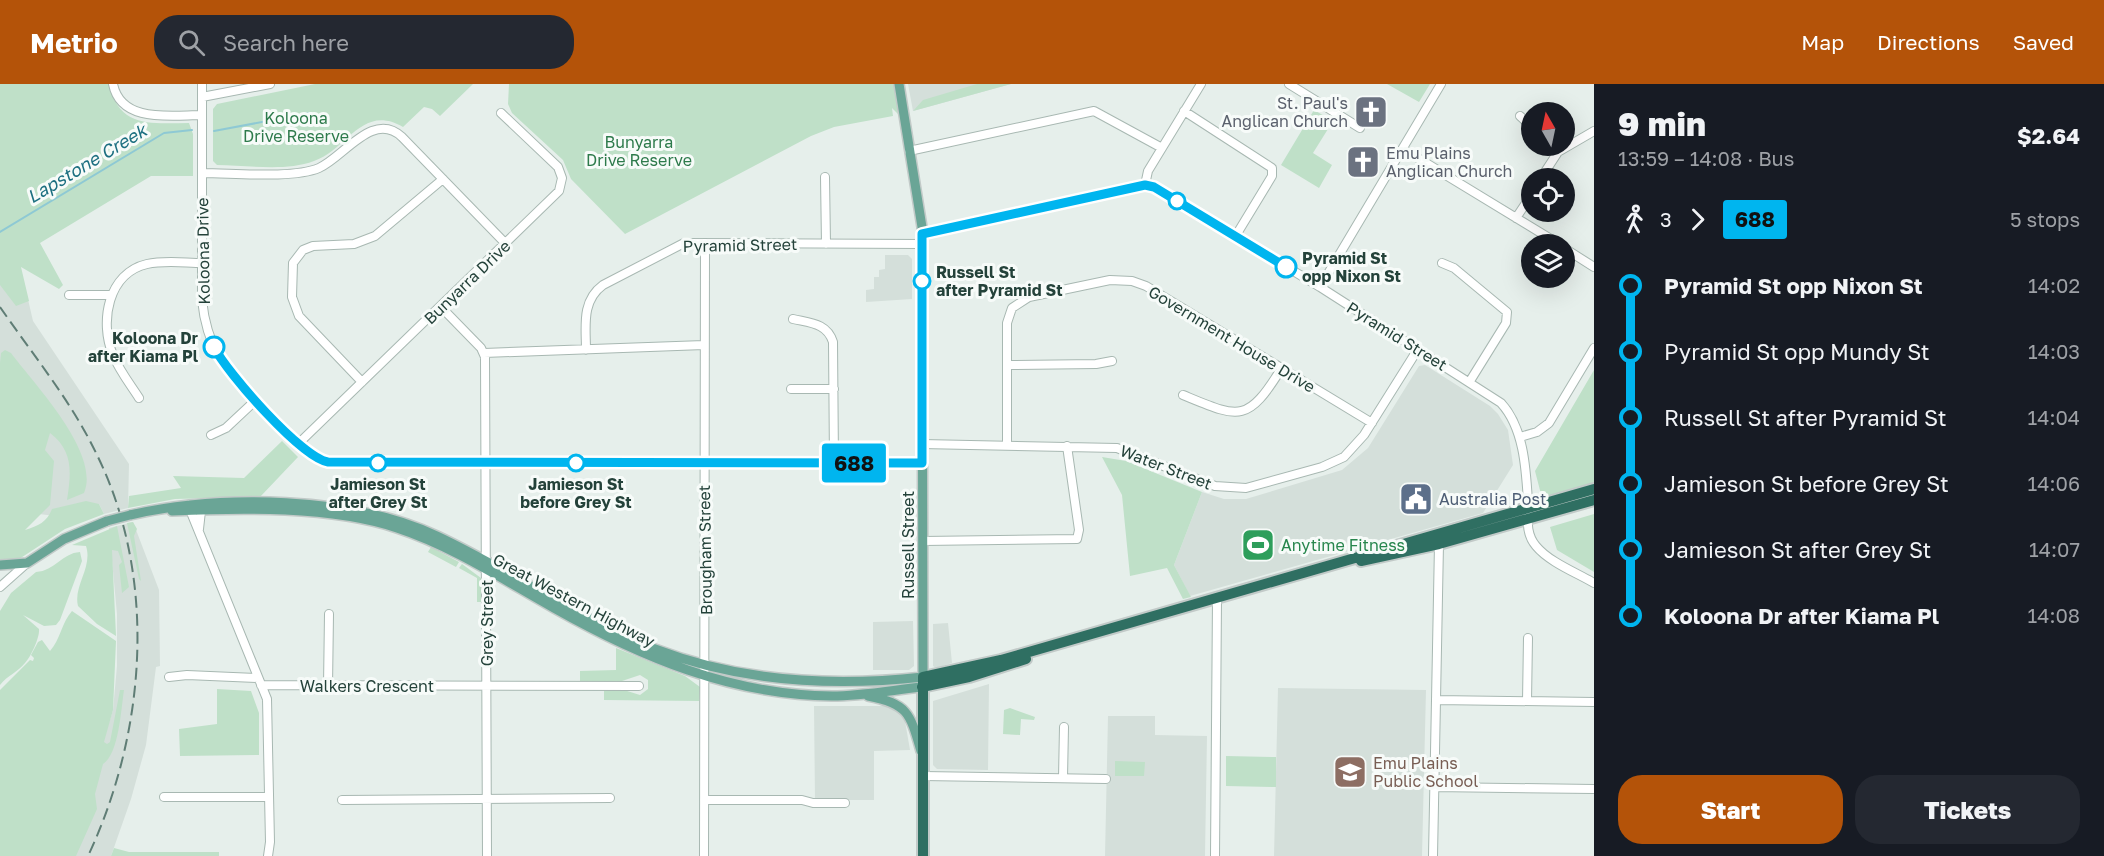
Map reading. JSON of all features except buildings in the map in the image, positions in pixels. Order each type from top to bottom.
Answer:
[{"type":"highway","name":"Great Western Highway","points":[[923,682],[969,678],[1108,630],[1352,560],[1356,556],[1594,489]]},
{"type":"highway","name":"Great Western Highway","points":[[1352,560],[1357,562],[1439,544],[1594,500]]},
{"type":"highway","name":"Russell Street","points":[[923,682],[923,856]]},
{"type":"main road","name":"Russell Street","points":[[899,84],[922,234],[923,682]]},
{"type":"main road","name":"Great Western Highway","points":[[27,563],[64,539],[107,521],[130,515],[188,507],[316,506],[369,512],[423,530],[618,643],[673,666],[705,676],[781,692],[860,694],[923,682]]},
{"type":"main road","name":"Great Western Highway","points":[[188,507],[201,510],[315,513],[370,520],[429,540],[624,636],[706,666],[741,674],[793,681],[923,682]]},
{"type":"main road","points":[[0,565],[27,563]]},
{"type":"main road","name":"Russell Street","points":[[860,694],[891,701],[902,707],[912,720],[923,756]]},
{"type":"street","points":[[113,84],[120,100],[140,113],[202,115]]},
{"type":"street","name":"Koloona Drive","points":[[202,84],[203,309],[211,340],[225,366],[312,456],[328,462],[922,463]]},
{"type":"street","points":[[202,97],[270,84]]},
{"type":"street","points":[[922,234],[1145,185],[1147,174],[1201,84]]},
{"type":"street","points":[[1289,84],[1360,128]]},
{"type":"street","points":[[1320,287],[1441,84]]},
{"type":"street","points":[[909,151],[1094,111],[1162,148]]},
{"type":"street","points":[[1184,111],[1272,168],[1272,176],[1235,237]]},
{"type":"street","name":"Bunyarra Drive","points":[[298,444],[556,194],[562,178],[556,164],[501,113]]},
{"type":"street","points":[[202,172],[308,171],[325,165],[366,133],[381,129],[399,134],[506,244]]},
{"type":"street","points":[[1575,142],[1594,131]]},
{"type":"street","points":[[1403,148],[1542,234]]},
{"type":"street","points":[[825,177],[826,244]]},
{"type":"street","points":[[362,382],[299,316],[292,297],[293,263],[303,250],[313,246],[354,244],[375,236],[443,179]]},
{"type":"street","name":"Pyramid Street","points":[[1145,185],[1154,187],[1320,287],[1496,398],[1508,411],[1520,437],[1528,507],[1527,520]]},
{"type":"street","points":[[1516,218],[1521,210]]},
{"type":"street","name":"Pyramid Street","points":[[586,350],[587,305],[598,289],[673,246],[684,243],[922,244]]},
{"type":"street","name":"Brougham Street","points":[[704,856],[705,243]]},
{"type":"street","points":[[1575,255],[1594,267]]},
{"type":"street","points":[[139,398],[110,348],[108,318],[111,295],[125,275],[146,264],[202,263]]},
{"type":"street","points":[[1442,263],[1454,268],[1507,312],[1506,323],[1470,381]]},
{"type":"street","name":"Government House Drive","points":[[1007,445],[1008,318],[1020,301],[1121,279],[1146,286],[1372,423]]},
{"type":"street","points":[[69,295],[111,295]]},
{"type":"street","points":[[441,307],[484,353],[704,345]]},
{"type":"street","points":[[793,319],[821,326],[832,337],[834,463]]},
{"type":"street","points":[[1520,437],[1537,432],[1549,423],[1594,348]]},
{"type":"street","name":"Water Street","points":[[922,444],[1122,449],[1215,486],[1239,489],[1338,461],[1356,446],[1418,349]]},
{"type":"street","name":"Grey Street","points":[[484,353],[487,856]]},
{"type":"street","points":[[1007,365],[1096,364],[1113,361]]},
{"type":"street","points":[[1183,394],[1222,411],[1242,411],[1261,400],[1281,369]]},
{"type":"street","points":[[791,389],[834,388]]},
{"type":"street","points":[[211,435],[226,428],[256,400]]},
{"type":"street","points":[[923,541],[1077,539],[1079,530],[1067,446]]},
{"type":"street","points":[[188,507],[194,526],[199,529]]},
{"type":"street","points":[[201,510],[199,529],[268,708],[268,856]]},
{"type":"street","points":[[1527,520],[1531,536],[1538,548],[1594,584]]},
{"type":"street","points":[[1433,856],[1439,544]]},
{"type":"street","name":"Great Western Highway","points":[[0,587],[27,563]]},
{"type":"street","points":[[1215,856],[1216,599]]},
{"type":"street","points":[[328,686],[329,614]]},
{"type":"street","points":[[1527,700],[1528,638]]},
{"type":"street","name":"Walkers Crescent","points":[[170,677],[187,675],[328,686],[639,686]]},
{"type":"street","points":[[1436,700],[1594,702]]},
{"type":"street","points":[[1063,778],[1064,727]]},
{"type":"street","points":[[923,776],[1106,779]]},
{"type":"street","points":[[1434,787],[1594,789]]},
{"type":"street","points":[[164,797],[269,797]]},
{"type":"street","points":[[342,800],[610,798]]},
{"type":"street","points":[[704,800],[802,800],[813,803],[845,803]]},
{"type":"shaded area","points":[[908,84],[1011,84],[913,111]]},
{"type":"shaded area","points":[[0,208],[11,226],[33,321],[129,464],[128,508],[104,514],[99,504],[56,516],[39,514],[0,380]]},
{"type":"shaded area","points":[[885,255],[908,255],[912,259],[912,299],[866,302],[866,290],[874,289],[874,277],[879,277],[879,270],[885,269]]},
{"type":"shaded area","points":[[1425,365],[1490,406],[1508,430],[1513,465],[1483,513],[1190,596],[1174,565],[1202,492],[1224,499],[1246,499],[1342,470],[1368,448],[1419,366]]},
{"type":"shaded area","points":[[133,522],[159,590],[160,666],[156,667],[146,745],[131,799],[111,856],[67,856],[113,710],[117,666],[117,614],[109,528]]},
{"type":"shaded area","points":[[913,621],[914,666],[909,670],[873,670],[873,622]]},
{"type":"shaded area","points":[[948,623],[952,663],[936,668],[933,666],[933,624]]},
{"type":"shaded area","points":[[989,684],[988,770],[937,769],[933,765],[933,701]]},
{"type":"shaded area","name":"Emu Plains Public School","points":[[1278,688],[1426,690],[1422,856],[1274,856]]},
{"type":"shaded area","points":[[814,706],[885,706],[897,711],[905,721],[910,750],[874,751],[874,800],[815,800]]},
{"type":"shaded area","points":[[1108,716],[1155,716],[1155,735],[1207,736],[1205,856],[1105,856]]},
{"type":"green space","points":[[0,84],[109,84],[114,99],[129,116],[150,123],[189,123],[193,134],[193,176],[151,176],[40,243],[63,285],[59,289],[21,267],[29,301],[16,306],[0,285]]},
{"type":"green space","name":"Koloona Drive Reserve","points":[[315,84],[473,84],[440,116],[432,109],[424,107],[403,127],[389,121],[366,124],[336,148],[314,161],[291,166],[266,167],[217,165],[213,161],[213,109],[217,104]]},
{"type":"green space","name":"Bunyarra Drive Reserve","points":[[509,84],[895,84],[898,114],[892,108],[893,116],[834,127],[811,136],[625,234],[571,179],[563,160],[512,113],[508,104]]},
{"type":"green space","points":[[977,84],[1011,84],[913,111],[923,100]]},
{"type":"green space","points":[[1387,84],[1430,84],[1419,102]]},
{"type":"green space","points":[[1314,110],[1333,121],[1313,153],[1332,165],[1319,188],[1281,165]]},
{"type":"green space","points":[[5,350],[11,353],[62,420],[83,459],[87,477],[84,493],[67,500],[70,472],[67,455],[58,440],[50,433],[45,450],[54,461],[50,505],[25,530],[42,523],[52,509],[86,501],[99,504],[104,514],[65,529],[13,563],[0,562],[0,363],[1,353]]},
{"type":"green space","points":[[1594,370],[1594,483],[1542,498],[1535,471]]},
{"type":"green space","points":[[282,441],[298,457],[260,497],[175,499],[128,508],[129,496],[181,488],[173,476],[244,478]]},
{"type":"green space","points":[[1102,457],[1126,461],[1202,492],[1174,565],[1191,597],[1183,599],[1167,568],[1130,576],[1122,495]]},
{"type":"green space","points":[[1594,514],[1594,572],[1557,550],[1550,527]]},
{"type":"green space","points":[[133,522],[137,529],[134,536],[141,581],[127,523]]},
{"type":"green space","points":[[117,526],[129,587],[122,593],[119,565],[122,562],[118,551],[112,550],[116,636],[97,624],[78,606],[78,591],[87,554],[86,546],[72,545]]},
{"type":"green space","points":[[431,547],[459,562],[456,567],[428,552]]},
{"type":"green space","points":[[80,552],[82,561],[60,620],[56,625],[44,626],[23,615],[39,629],[37,642],[25,663],[0,685],[0,611],[11,593],[36,572],[48,569],[68,555]]},
{"type":"green space","points":[[462,564],[481,578],[482,602],[477,602],[477,578],[459,568]]},
{"type":"green space","points":[[72,611],[116,641],[113,710],[104,742],[107,744],[110,742],[120,690],[124,690],[116,741],[113,751],[103,764],[95,794],[97,809],[76,856],[0,856],[0,690],[30,660],[33,661],[34,658],[31,655],[38,642],[42,640],[50,651]]},
{"type":"green space","points":[[616,648],[685,676],[700,687],[699,701],[604,700],[604,690],[624,690],[640,695],[648,689],[648,680],[640,675],[622,681],[580,681],[580,671],[616,670]]},
{"type":"green space","points":[[217,689],[251,691],[259,713],[259,755],[180,756],[179,729],[217,724]]},
{"type":"green space","points":[[1010,708],[1035,717],[1034,720],[1021,719],[1020,735],[1003,734],[1004,710]]},
{"type":"green space","points":[[1226,756],[1276,757],[1276,787],[1226,786]]},
{"type":"green space","points":[[1115,761],[1145,762],[1144,776],[1115,776]]},
{"type":"green space","points":[[114,848],[129,852],[219,852],[219,856],[111,856]]},
{"type":"waterway","name":"Lapstone Creek","points":[[214,131],[310,113]]},
{"type":"waterway","name":"Lapstone Creek","points":[[0,232],[164,133],[192,130]]},
{"type":"railway","points":[[0,307],[87,435],[117,503],[129,553],[136,604],[137,656],[132,708],[122,759],[108,809],[88,856]]},
{"type":"bus line","name":"688","points":[[214,347],[231,373],[298,444],[312,456],[328,462],[425,464],[922,463],[922,234],[1145,185],[1154,187],[1286,267]]},
{"type":"place","name":"St. Paul's Anglican Church","points":[[1371,112]]},
{"type":"place","name":"Emu Plains Anglican Church","points":[[1363,162]]},
{"type":"place","name":"Pyramid St opp Nixon St","points":[[1286,267]]},
{"type":"place","name":"Russell St after Pyramid St","points":[[922,281]]},
{"type":"place","name":"Koloona Dr after Kiama Pl","points":[[214,347]]},
{"type":"place","name":"Jamieson St after Grey St","points":[[378,463]]},
{"type":"place","name":"Jamieson St before Grey St","points":[[576,463]]},
{"type":"place","name":"Australia Post","points":[[1416,499]]},
{"type":"place","name":"Anytime Fitness","points":[[1258,545]]},
{"type":"place","name":"Emu Plains Public School","points":[[1350,772]]}]
